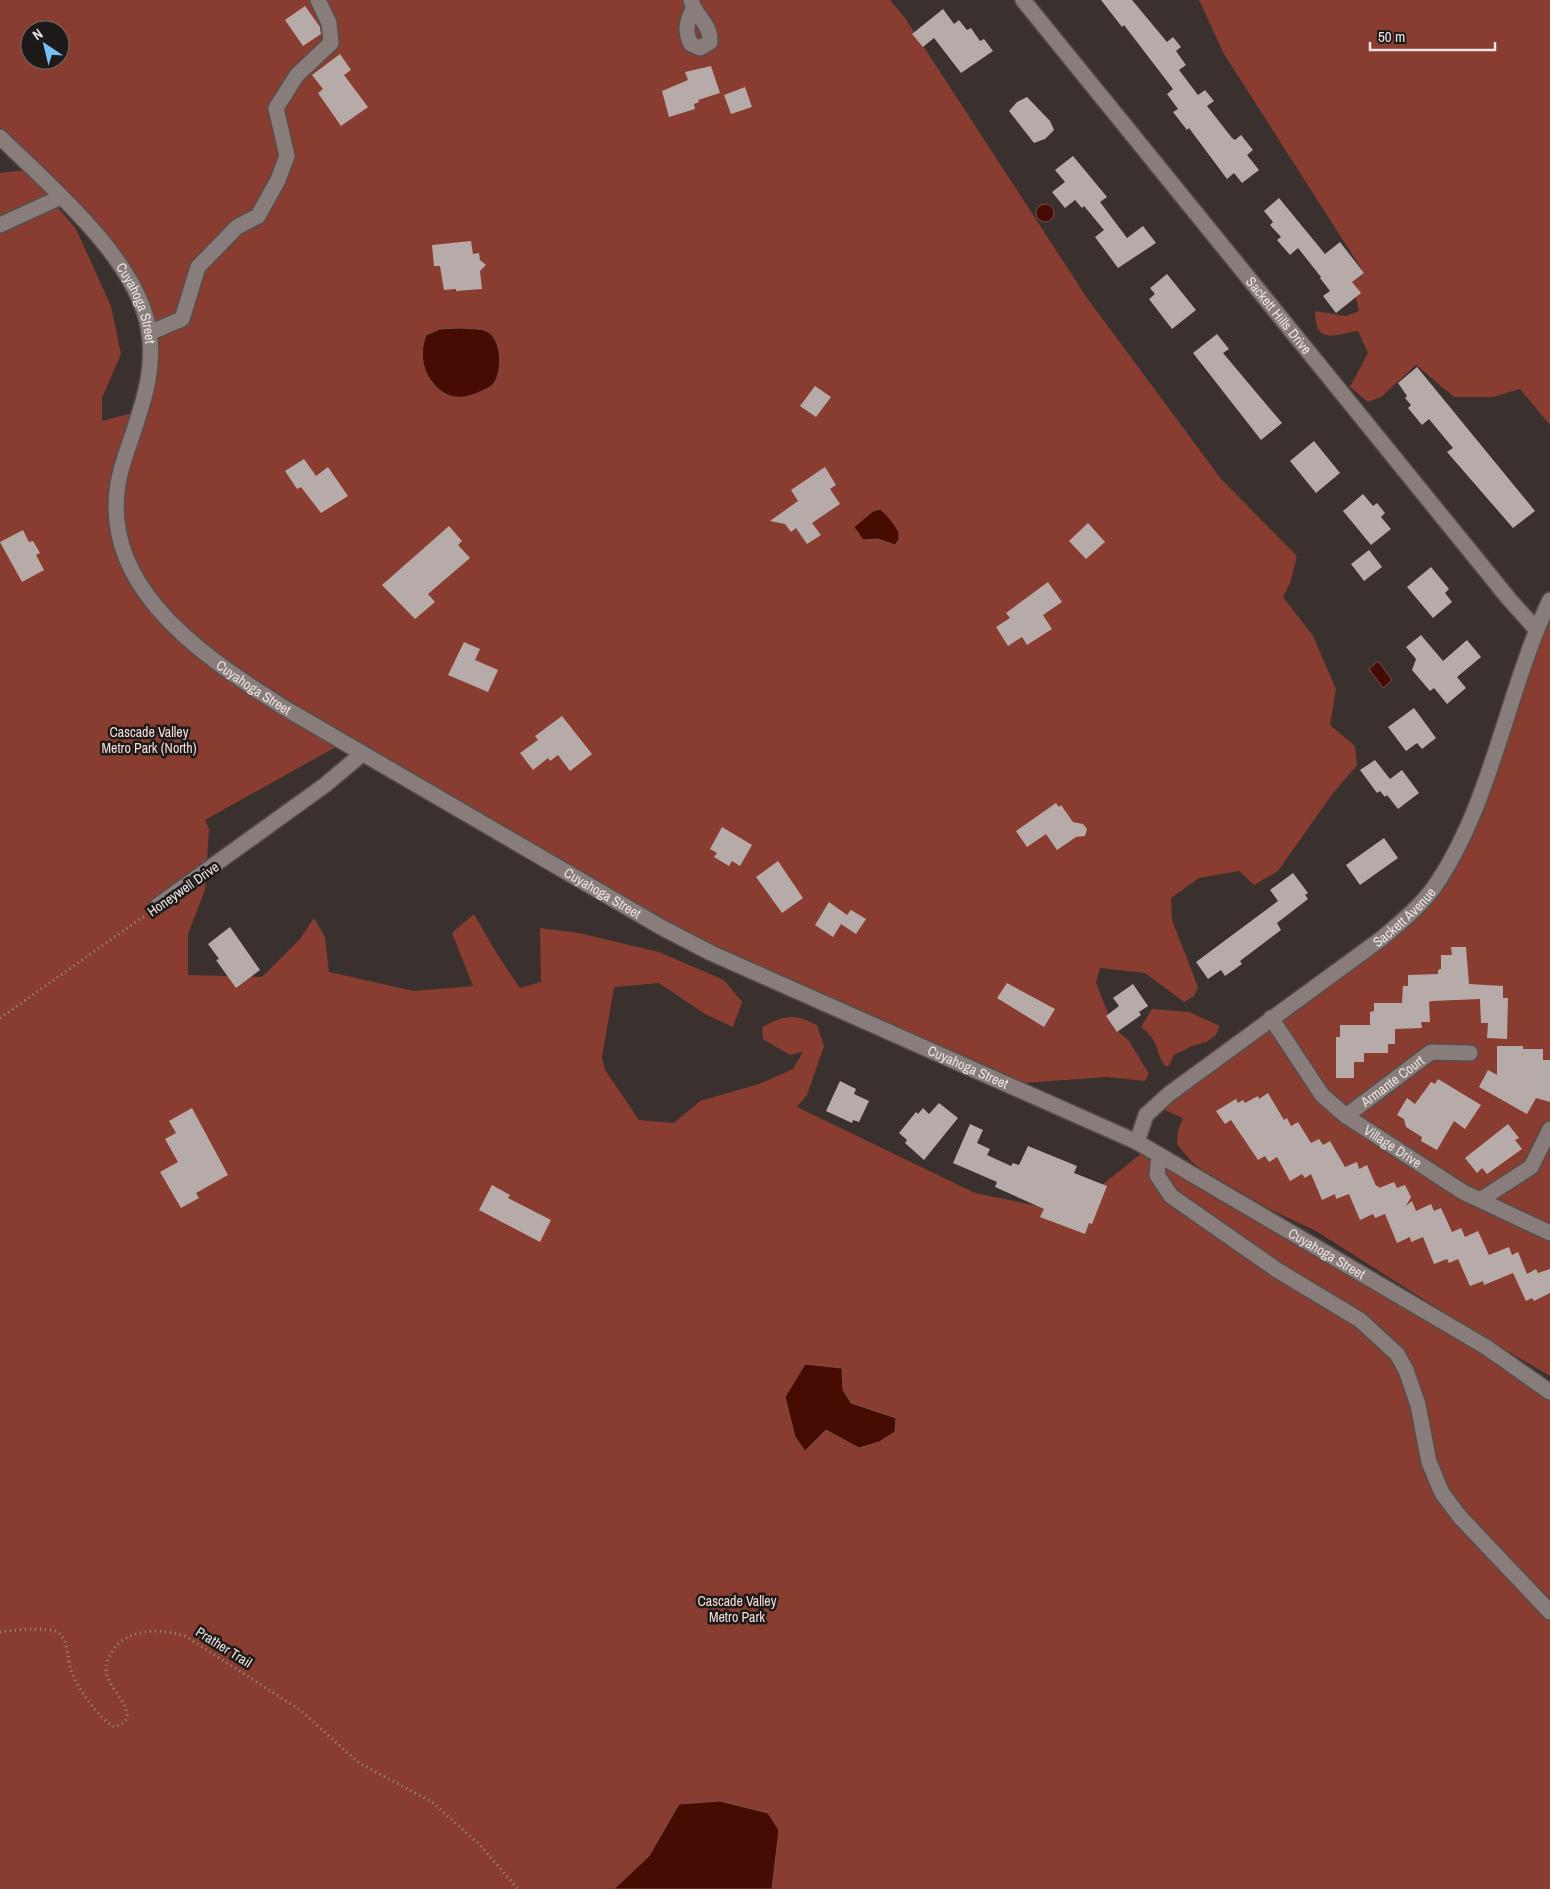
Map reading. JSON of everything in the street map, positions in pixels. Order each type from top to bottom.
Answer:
[{"type":"street","points":[[149,333],[182,319],[198,267],[237,227],[258,216],[278,180],[287,156],[276,108],[297,75],[331,43],[329,23],[318,0]]},
{"type":"street","name":"Sackett Hills Drive","points":[[1023,0],[1509,599],[1536,629]]},
{"type":"street","name":"Cuyahoga Street","points":[[0,137],[61,197],[115,257],[139,300],[149,333],[152,362],[148,385],[121,468],[114,508],[119,537],[131,570],[148,596],[165,617],[201,652],[235,677],[362,754],[567,874],[711,953],[1137,1142],[1486,1347],[1550,1392]]},
{"type":"street","points":[[0,225],[61,197]]},
{"type":"street","name":"Sackett Avenue","points":[[1137,1142],[1146,1115],[1155,1106],[1203,1067],[1381,939],[1411,914],[1437,883],[1458,845],[1476,803],[1536,629],[1550,600]]},
{"type":"street","name":"Honeywell Drive","points":[[157,906],[325,785],[362,754]]},
{"type":"street","name":"Village Drive","points":[[1271,1018],[1322,1095],[1346,1116],[1463,1192],[1550,1233]]},
{"type":"street","name":"Armante Court","points":[[1346,1116],[1431,1052],[1470,1053]]},
{"type":"street","points":[[1480,1200],[1531,1168],[1550,1129]]},
{"type":"street","points":[[1159,1155],[1156,1175],[1171,1196],[1277,1270],[1360,1320],[1397,1354],[1406,1370],[1418,1404],[1429,1462],[1442,1493],[1460,1517],[1550,1612]]},
{"type":"path","name":"Honeywell Drive","points":[[0,1018],[157,906]]},
{"type":"path","name":"Prather Trail","points":[[0,1632],[50,1629],[59,1632],[65,1642],[71,1672],[82,1691],[106,1723],[115,1727],[123,1724],[127,1719],[127,1712],[112,1688],[106,1670],[108,1659],[115,1647],[127,1637],[146,1632],[172,1632],[185,1636],[300,1710],[359,1763],[432,1802],[480,1845],[518,1889]]},
{"type":"green space","points":[[0,0],[890,0],[905,18],[1087,298],[1221,479],[1297,556],[1290,583],[1283,597],[1313,636],[1336,689],[1330,725],[1355,746],[1357,765],[1333,793],[1278,871],[1254,885],[1239,871],[1199,878],[1171,898],[1172,920],[1198,987],[1194,996],[1184,1002],[1145,973],[1100,968],[1096,983],[1114,1028],[1129,1041],[1149,1074],[1145,1081],[1107,1077],[1009,1084],[711,953],[343,743],[205,820],[209,829],[205,890],[188,934],[188,975],[262,977],[300,939],[314,918],[325,937],[329,972],[414,991],[473,986],[452,933],[474,914],[497,954],[520,988],[541,982],[540,928],[579,933],[659,952],[724,980],[742,1002],[733,1027],[705,1014],[659,983],[614,987],[602,1057],[605,1070],[639,1120],[674,1123],[700,1101],[759,1084],[793,1069],[803,1052],[790,1055],[763,1039],[762,1027],[783,1018],[795,1017],[802,1019],[817,1025],[824,1046],[807,1095],[797,1107],[975,1193],[1048,1208],[1102,1185],[1148,1148],[1550,1392],[1550,1889],[0,1889],[0,173],[27,170],[76,229],[111,306],[121,354],[102,398],[102,421],[140,411],[152,362],[128,278],[0,137]]},
{"type":"green space","points":[[1199,0],[1550,0],[1550,425],[1520,389],[1493,397],[1454,397],[1416,365],[1381,397],[1368,402],[1350,387],[1368,353],[1358,331],[1329,336],[1323,334],[1316,323],[1315,311],[1346,316],[1359,311],[1352,282],[1364,273],[1224,54]]},
{"type":"green space","points":[[1550,600],[1550,1376],[1475,1332],[1316,1231],[1271,1210],[1201,1169],[1191,1161],[1177,1144],[1178,1131],[1183,1118],[1155,1106],[1381,939],[1444,871]]},
{"type":"green space","points":[[1152,1009],[1189,1012],[1220,1026],[1215,1036],[1206,1042],[1192,1046],[1174,1055],[1169,1066],[1165,1066],[1152,1037],[1141,1027]]},
{"type":"shaded area","points":[[1041,204],[1049,204],[1054,209],[1052,220],[1041,222],[1036,217],[1036,209]]},
{"type":"shaded area","points":[[440,329],[481,329],[491,334],[498,347],[500,363],[497,378],[492,386],[475,394],[455,397],[437,388],[428,377],[422,353],[426,335]]},
{"type":"shaded area","points":[[880,509],[899,532],[899,539],[895,545],[878,539],[863,540],[854,527],[873,511]]},
{"type":"shaded area","points":[[1378,661],[1392,680],[1383,688],[1369,669]]},
{"type":"shaded area","points":[[805,1364],[842,1368],[843,1390],[851,1403],[896,1418],[895,1432],[879,1442],[859,1448],[826,1430],[805,1451],[795,1437],[785,1397]]},
{"type":"shaded area","points":[[720,1801],[768,1813],[779,1830],[772,1889],[614,1889],[649,1856],[679,1804]]},
{"type":"building","points":[[1101,0],[1132,0],[1167,42],[1173,37],[1181,47],[1176,51],[1186,65],[1179,70],[1198,95],[1205,90],[1214,101],[1207,106],[1232,138],[1235,140],[1241,135],[1253,150],[1247,155],[1259,170],[1242,183],[1234,173],[1227,179],[1189,128],[1187,130],[1173,112],[1178,109],[1167,94],[1173,89],[1124,25],[1122,27]]},
{"type":"building","points":[[305,6],[320,27],[321,34],[303,46],[285,20]]},
{"type":"building","points":[[943,9],[954,24],[959,20],[967,30],[971,28],[980,41],[984,39],[993,51],[961,73],[934,38],[923,47],[912,34]]},
{"type":"building","points":[[340,54],[351,70],[344,75],[368,107],[341,126],[318,93],[323,89],[312,75]]},
{"type":"building","points":[[711,66],[720,93],[698,100],[699,102],[694,104],[695,109],[669,117],[662,91],[688,80],[685,72]]},
{"type":"building","points":[[745,87],[752,107],[731,114],[724,95]]},
{"type":"building","points":[[1027,97],[1050,121],[1054,130],[1045,139],[1034,143],[1009,111],[1017,102]]},
{"type":"building","points":[[1073,156],[1107,197],[1100,202],[1127,238],[1143,226],[1156,243],[1118,268],[1095,237],[1104,230],[1084,206],[1082,208],[1075,200],[1065,208],[1052,192],[1065,182],[1055,170]]},
{"type":"building","points":[[1279,198],[1325,254],[1340,242],[1364,273],[1352,282],[1361,293],[1336,313],[1323,296],[1330,291],[1298,248],[1290,255],[1277,240],[1281,237],[1270,225],[1273,222],[1264,211]]},
{"type":"building","points":[[471,241],[473,254],[479,253],[480,260],[486,265],[480,271],[482,289],[444,290],[440,266],[434,266],[432,245]]},
{"type":"building","points":[[1167,274],[1196,310],[1172,329],[1149,299],[1155,294],[1150,288]]},
{"type":"building","points":[[1217,334],[1229,349],[1223,353],[1282,423],[1261,440],[1193,353]]},
{"type":"building","points":[[1417,367],[1535,511],[1513,528],[1447,452],[1453,448],[1429,419],[1422,425],[1408,408],[1411,405],[1405,398],[1407,396],[1398,383]]},
{"type":"building","points":[[815,386],[831,397],[816,417],[800,406]]},
{"type":"building","points":[[1314,441],[1340,473],[1316,493],[1290,461]]},
{"type":"building","points":[[304,459],[316,476],[328,467],[348,496],[321,513],[301,487],[297,489],[285,471]]},
{"type":"building","points":[[825,467],[836,485],[830,489],[840,504],[812,523],[821,535],[807,544],[796,528],[791,532],[785,524],[770,521],[798,501],[791,490]]},
{"type":"building","points":[[1363,494],[1373,506],[1377,503],[1385,513],[1381,517],[1391,529],[1371,545],[1343,511]]},
{"type":"building","points":[[1088,523],[1105,542],[1086,559],[1069,541]]},
{"type":"building","points":[[449,526],[462,541],[458,545],[470,558],[428,594],[435,602],[415,619],[382,585]]},
{"type":"building","points":[[23,530],[29,542],[33,541],[40,553],[36,555],[44,570],[22,582],[0,542]]},
{"type":"building","points":[[1369,550],[1382,567],[1364,581],[1351,564]]},
{"type":"building","points":[[1431,567],[1449,589],[1445,593],[1452,602],[1433,618],[1407,587]]},
{"type":"building","points":[[1048,582],[1062,602],[1043,615],[1052,629],[1027,645],[1022,637],[1008,646],[996,627],[1010,618],[1006,613]]},
{"type":"building","points":[[1421,635],[1443,661],[1467,640],[1481,657],[1457,677],[1466,688],[1447,704],[1434,688],[1430,691],[1412,670],[1416,659],[1406,647]]},
{"type":"building","points":[[464,642],[480,649],[475,660],[498,670],[488,692],[448,675]]},
{"type":"building","points":[[1414,708],[1436,738],[1422,749],[1417,743],[1406,751],[1388,727]]},
{"type":"building","points":[[562,716],[592,754],[570,771],[558,755],[550,761],[548,758],[533,770],[520,753],[538,740],[535,736]]},
{"type":"building","points":[[1375,760],[1390,779],[1402,770],[1419,793],[1398,809],[1387,795],[1385,797],[1380,791],[1377,793],[1360,770]]},
{"type":"building","points":[[1056,803],[1059,807],[1061,805],[1073,822],[1083,824],[1087,829],[1085,836],[1076,837],[1057,850],[1046,834],[1027,847],[1016,831]]},
{"type":"building","points":[[722,827],[752,845],[740,866],[732,861],[729,866],[714,857],[717,853],[710,849]]},
{"type":"building","points":[[1384,838],[1398,858],[1360,885],[1346,865]]},
{"type":"building","points":[[778,861],[803,898],[782,913],[756,877]]},
{"type":"building","points":[[1293,873],[1308,893],[1305,895],[1308,899],[1277,923],[1281,930],[1240,961],[1242,964],[1225,976],[1221,970],[1208,979],[1196,962],[1278,901],[1270,890]]},
{"type":"building","points":[[829,902],[847,915],[851,910],[866,919],[856,934],[841,924],[833,937],[815,925]]},
{"type":"building","points":[[230,927],[260,970],[236,988],[216,960],[219,959],[208,944]]},
{"type":"building","points":[[1451,947],[1466,947],[1469,984],[1503,986],[1503,998],[1508,998],[1507,1039],[1487,1038],[1488,1023],[1481,1023],[1480,999],[1432,1001],[1429,1002],[1430,1022],[1421,1022],[1422,1028],[1395,1029],[1395,1044],[1388,1044],[1388,1053],[1364,1053],[1364,1062],[1354,1062],[1354,1078],[1336,1078],[1336,1037],[1340,1037],[1340,1025],[1370,1025],[1370,1012],[1374,1011],[1374,1003],[1402,1003],[1403,986],[1408,986],[1408,975],[1438,974],[1438,970],[1441,969],[1441,955],[1452,955]]},
{"type":"building","points":[[1007,983],[1055,1009],[1044,1027],[997,998]]},
{"type":"building","points":[[1133,984],[1148,1006],[1139,1012],[1141,1015],[1117,1032],[1106,1016],[1119,1006],[1113,998]]},
{"type":"building","points":[[1497,1046],[1523,1046],[1523,1049],[1543,1049],[1543,1060],[1550,1060],[1550,1102],[1536,1098],[1527,1114],[1479,1087],[1488,1070],[1497,1075]]},
{"type":"building","points":[[1438,1079],[1481,1105],[1465,1129],[1454,1121],[1437,1150],[1421,1141],[1422,1137],[1406,1127],[1404,1119],[1397,1115],[1407,1098],[1415,1104],[1431,1082],[1435,1084]]},
{"type":"building","points":[[840,1081],[856,1089],[854,1094],[869,1101],[859,1122],[853,1120],[852,1123],[826,1111]]},
{"type":"building","points":[[1268,1093],[1284,1120],[1287,1118],[1291,1126],[1298,1122],[1311,1143],[1319,1139],[1323,1145],[1330,1141],[1345,1167],[1357,1162],[1359,1169],[1367,1165],[1376,1186],[1379,1188],[1394,1182],[1397,1188],[1405,1185],[1411,1197],[1406,1206],[1412,1201],[1416,1211],[1431,1204],[1434,1211],[1441,1208],[1452,1232],[1461,1228],[1465,1237],[1478,1231],[1489,1255],[1509,1247],[1512,1255],[1518,1252],[1527,1274],[1536,1269],[1538,1273],[1550,1269],[1550,1293],[1534,1301],[1532,1298],[1526,1301],[1513,1273],[1484,1285],[1483,1281],[1470,1286],[1458,1259],[1449,1263],[1447,1259],[1434,1264],[1423,1237],[1411,1242],[1410,1237],[1397,1243],[1385,1214],[1375,1218],[1373,1214],[1360,1220],[1349,1194],[1336,1199],[1335,1194],[1322,1200],[1311,1174],[1305,1178],[1302,1174],[1290,1181],[1277,1157],[1269,1162],[1265,1156],[1258,1160],[1231,1120],[1225,1124],[1216,1111],[1236,1099],[1238,1103],[1243,1100],[1245,1103],[1258,1096],[1259,1099]]},
{"type":"building","points":[[939,1103],[958,1118],[924,1160],[905,1143],[907,1140],[899,1133],[916,1112],[918,1114],[923,1108],[929,1114]]},
{"type":"building","points":[[192,1108],[228,1175],[196,1193],[199,1198],[181,1208],[160,1172],[178,1162],[165,1139],[176,1133],[169,1121]]},
{"type":"building","points":[[970,1124],[983,1130],[977,1143],[990,1149],[987,1155],[1011,1166],[1013,1163],[1019,1165],[1028,1146],[1077,1166],[1074,1173],[1107,1186],[1092,1224],[1089,1223],[1085,1234],[1040,1217],[1044,1209],[995,1187],[997,1182],[953,1163]]},
{"type":"building","points":[[1508,1124],[1519,1138],[1515,1140],[1522,1149],[1487,1174],[1482,1168],[1477,1173],[1465,1158]]},
{"type":"building","points":[[492,1185],[510,1195],[508,1198],[551,1220],[540,1242],[479,1210]]},
{"type":"park label","name":"Cascade Valley Metro Park (North)","points":[[149,740]]},
{"type":"park label","name":"Cascade Valley Metro Park","points":[[737,1609]]}]
